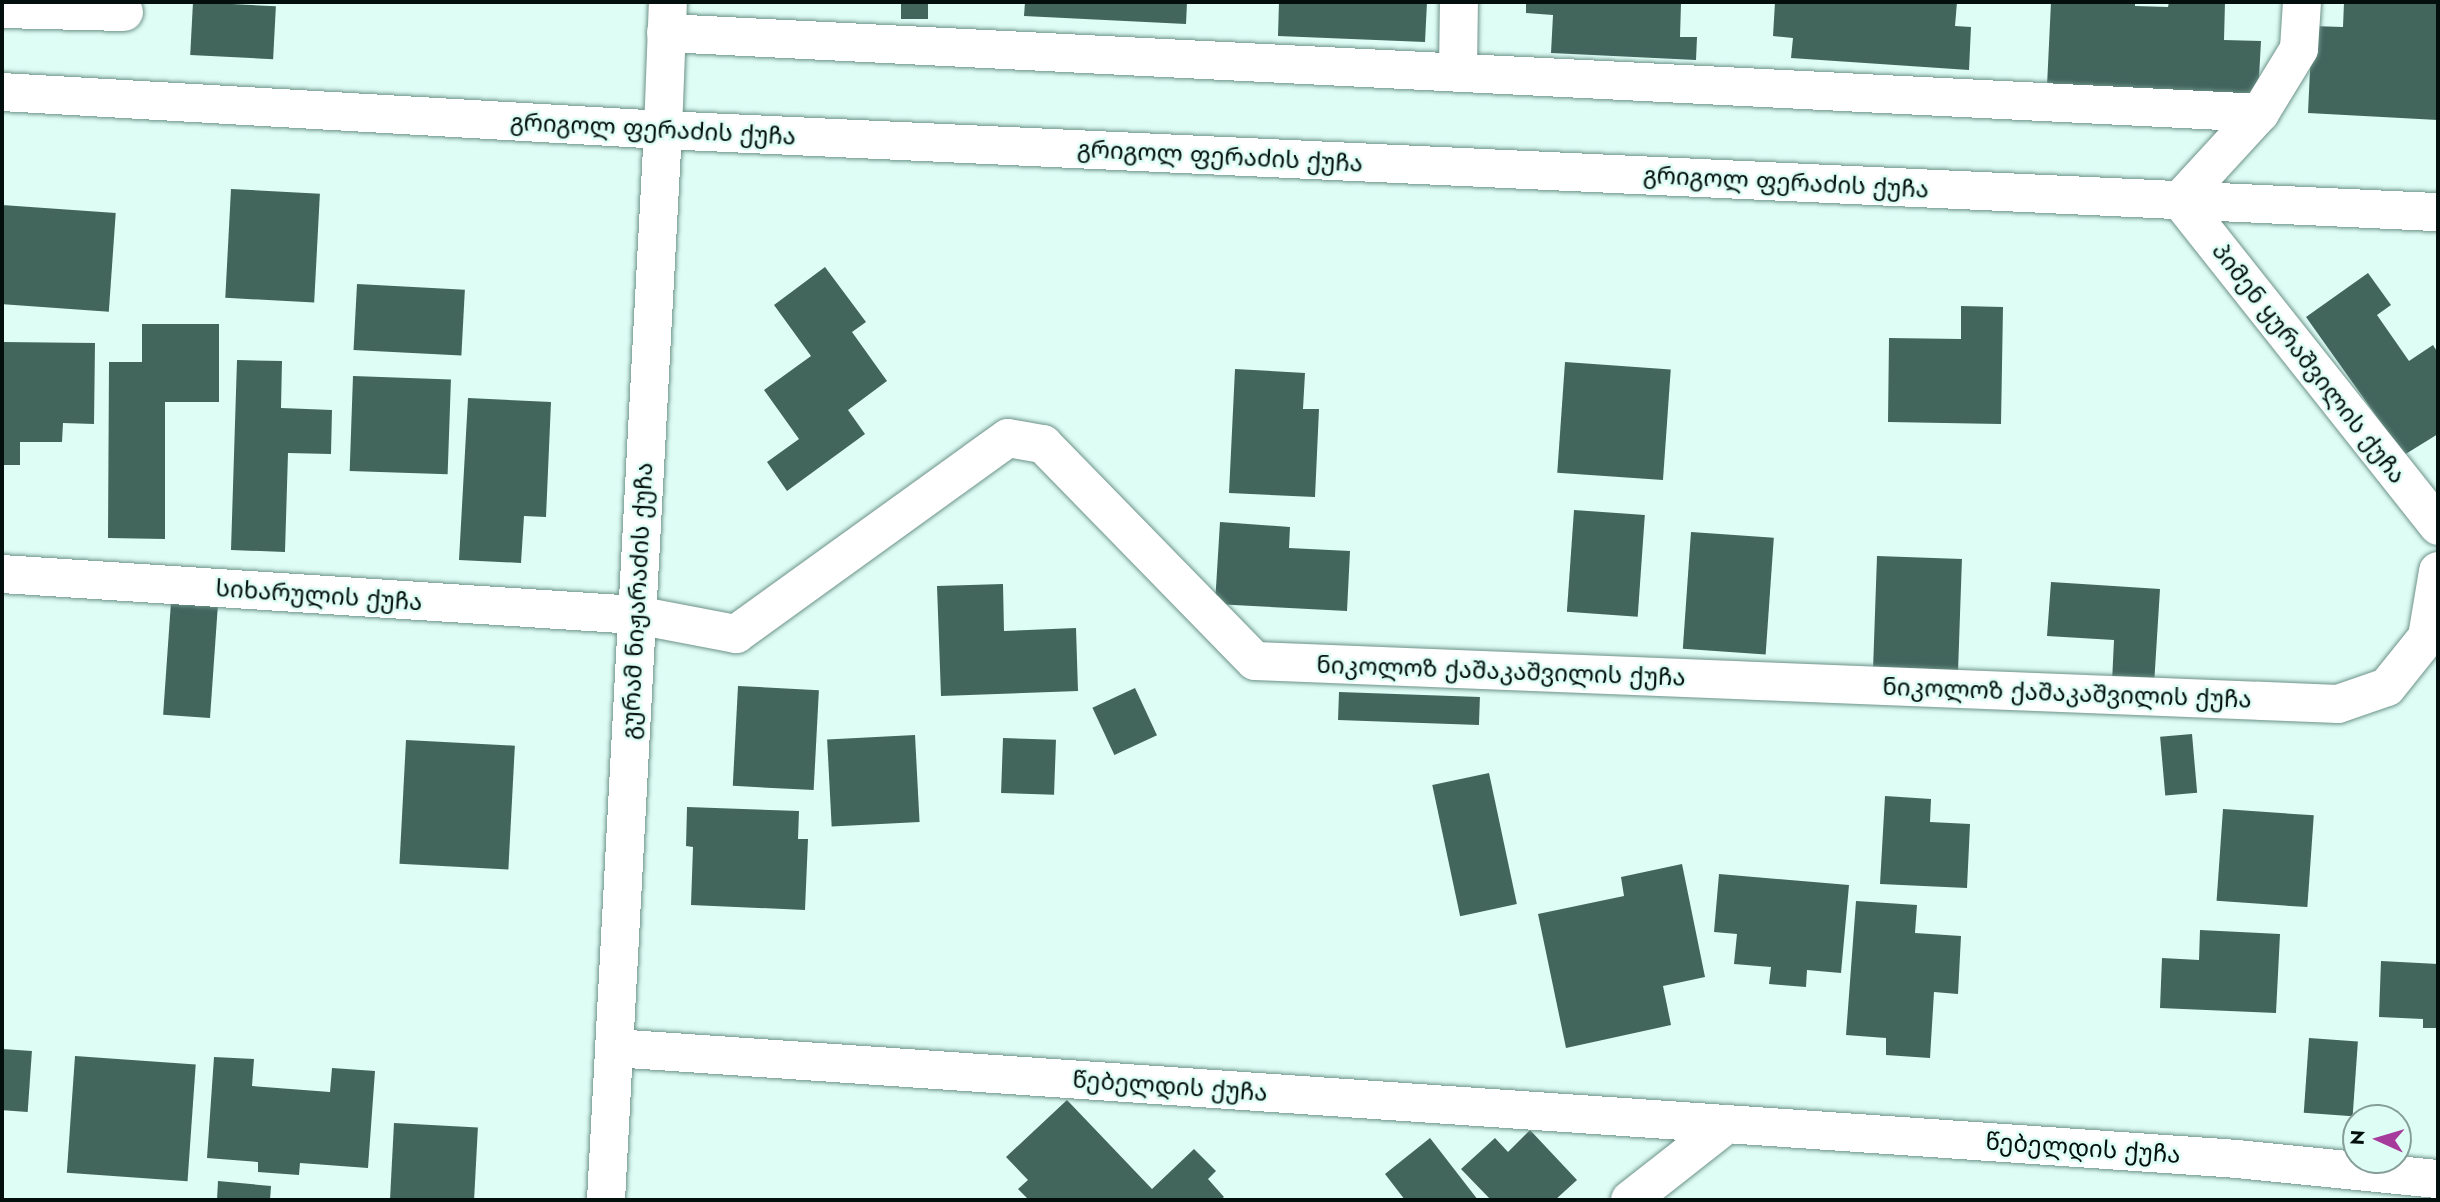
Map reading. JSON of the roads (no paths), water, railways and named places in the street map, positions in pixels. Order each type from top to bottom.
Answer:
[{"type":"street","points":[[1458,70],[1459,2]]},
{"type":"street","points":[[2180,200],[2260,113],[2299,48],[2302,2]]},
{"type":"street","points":[[2,9],[124,12]]},
{"type":"street","points":[[667,17],[1458,70],[2260,113]]},
{"type":"street","name":"გურამ ნიჟარაძის ქუჩა","points":[[606,1200],[667,17]]},
{"type":"street","name":"გრიგოლ ფერაძის ქუჩა","points":[[2,92],[663,130],[2438,212]]},
{"type":"street","name":"პიმენ ყურაშვილის ქუჩა","points":[[2180,200],[2438,526]]},
{"type":"street","name":"ნიკოლოზ ქაშაკაშვილის ქუჩა","points":[[636,615],[736,634],[1008,438],[1042,444],[1255,661],[2338,704],[2387,687],[2427,636],[2438,571]]},
{"type":"street","name":"სიხარულის ქუჩა","points":[[2,574],[636,615]]},
{"type":"street","name":"წებელდის ქუჩა","points":[[614,1048],[2237,1158],[2438,1179]]},
{"type":"street","points":[[1630,1200],[1727,1124]]}]
